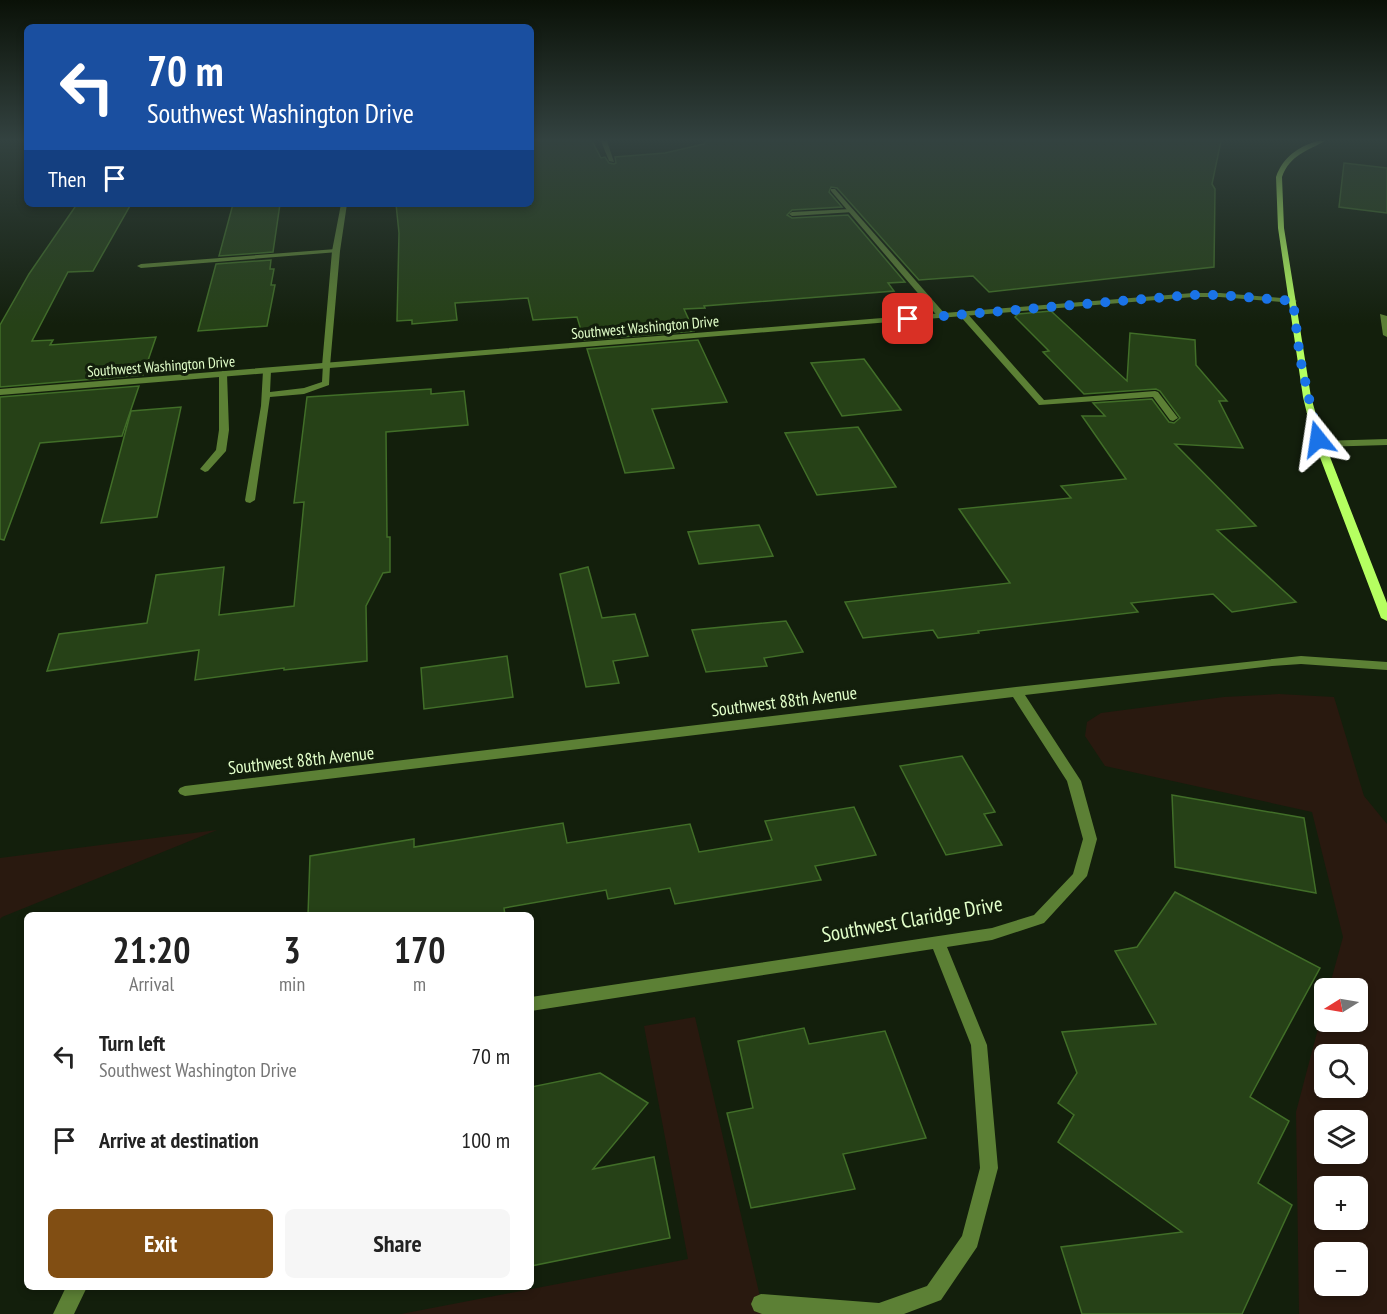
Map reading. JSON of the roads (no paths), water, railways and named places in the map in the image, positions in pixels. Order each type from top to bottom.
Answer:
[{"type":"main road","points":[[1280,202],[1281,228],[1307,397],[1320,444],[1387,618]]},
{"type":"street","points":[[844,202],[942,316]]},
{"type":"street","points":[[266,394],[300,392],[320,387],[326,383],[336,251],[343,207]]},
{"type":"street","points":[[792,214],[851,211]]},
{"type":"street","points":[[141,266],[336,251]]},
{"type":"street","name":"Southwest Washington Drive","points":[[0,392],[1192,295],[1293,301]]},
{"type":"street","points":[[963,314],[1042,403],[1155,394],[1173,418]]},
{"type":"street","points":[[1383,316],[1387,335]]},
{"type":"street","points":[[249,500],[266,394],[267,371]]},
{"type":"street","points":[[205,469],[221,451],[224,430],[224,374]]},
{"type":"street","points":[[1320,444],[1387,442]]},
{"type":"street","name":"Southwest 88th Avenue","points":[[185,791],[1016,691],[1301,660],[1387,666]]},
{"type":"street","name":"Southwest Claridge Drive","points":[[534,1004],[992,934],[1039,919],[1080,876],[1090,839],[1074,781],[1016,691]]},
{"type":"street","points":[[761,1304],[879,1313],[934,1293],[970,1240],[989,1168],[979,1045],[937,941]]},
{"type":"street","points":[[63,1314],[75,1290]]}]
